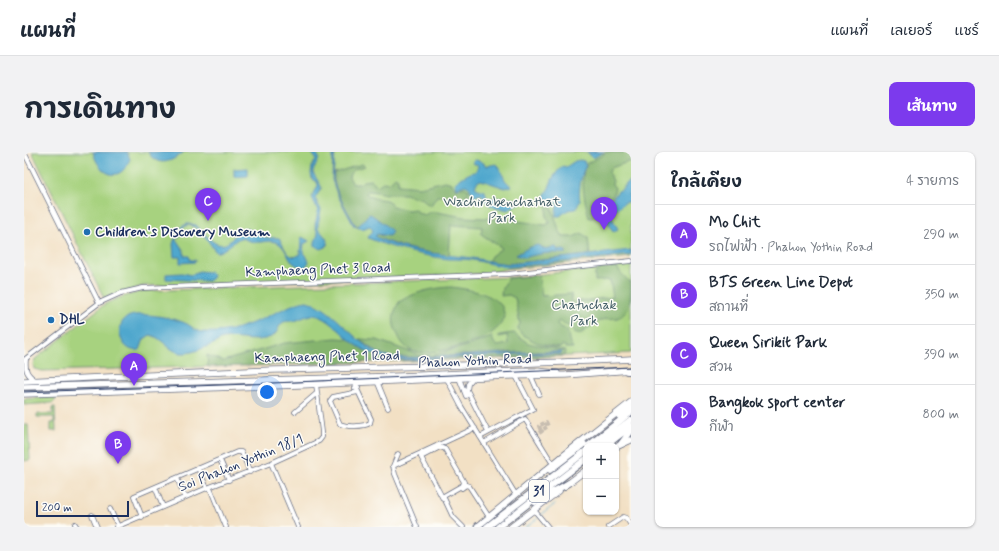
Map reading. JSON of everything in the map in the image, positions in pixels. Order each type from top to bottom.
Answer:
[{"type":"highway","points":[[592,443],[631,412]]},
{"type":"highway","points":[[597,443],[631,416]]},
{"type":"highway","points":[[601,443],[631,420]]},
{"type":"highway","points":[[608,443],[631,425]]},
{"type":"highway","points":[[608,443],[631,425]]},
{"type":"highway","points":[[619,445],[631,431]]},
{"type":"highway","points":[[523,500],[532,489],[583,450]]},
{"type":"highway","name":"31","points":[[487,527],[583,453]]},
{"type":"highway","name":"31","points":[[492,527],[583,457]]},
{"type":"highway","name":"31","points":[[499,527],[583,462]]},
{"type":"highway","name":"31","points":[[499,527],[583,462]]},
{"type":"highway","points":[[529,505],[569,484]]},
{"type":"main road","name":"Kamphaeng Phet 1 Road","points":[[24,381],[266,371],[473,366],[631,359]]},
{"type":"main road","name":"Phahon Yothin Road","points":[[24,387],[536,371],[566,375]]},
{"type":"main road","name":"Phahon Yothin Road","points":[[24,394],[316,384],[357,387],[377,381],[566,375],[630,371]]},
{"type":"main road","points":[[404,380],[417,375]]},
{"type":"main road","points":[[169,382],[184,389]]},
{"type":"main road","points":[[538,476],[551,461],[631,398]]},
{"type":"main road","name":"31","points":[[478,527],[538,476],[631,402]]},
{"type":"main road","points":[[538,476],[556,466],[631,408]]},
{"type":"main road","points":[[619,445],[631,435]]},
{"type":"main road","points":[[619,446],[631,440]]},
{"type":"main road","name":"31","points":[[511,527],[583,472]]},
{"type":"street","points":[[24,152],[99,303]]},
{"type":"street","name":"Kamphaeng Phet 3 Road","points":[[36,380],[28,375],[25,368],[25,359],[99,303],[121,294],[143,288],[508,274],[631,261]]},
{"type":"street","points":[[480,437],[533,409],[516,376]]},
{"type":"street","points":[[531,376],[539,394]]},
{"type":"street","points":[[465,386],[473,377]]},
{"type":"street","points":[[459,378],[465,386],[487,433]]},
{"type":"street","points":[[447,379],[480,437],[516,495]]},
{"type":"street","points":[[377,381],[388,408]]},
{"type":"street","name":"Soi Phahon Yothin 18/1","points":[[117,527],[185,497],[250,472],[321,440],[322,432],[316,384]]},
{"type":"street","points":[[357,387],[370,419],[370,423],[367,425],[346,426],[340,424],[330,399],[357,387]]},
{"type":"street","points":[[295,412],[317,393]]},
{"type":"street","points":[[484,443],[525,419],[551,461]]},
{"type":"street","points":[[393,466],[475,428]]},
{"type":"street","points":[[442,498],[463,485],[464,482],[445,448],[440,448],[421,457],[442,498],[453,517],[463,527]]},
{"type":"street","points":[[142,516],[134,496],[198,468],[240,452],[250,472]]},
{"type":"street","points":[[398,454],[393,466],[395,474],[417,527]]},
{"type":"street","points":[[220,460],[229,480]]},
{"type":"street","points":[[271,463],[298,527]]},
{"type":"street","points":[[198,468],[226,527]]},
{"type":"street","points":[[177,478],[185,497]]},
{"type":"street","points":[[442,498],[468,485],[489,517]]},
{"type":"street","points":[[155,487],[163,507]]},
{"type":"street","points":[[110,509],[117,527]]},
{"type":"street","points":[[534,510],[548,527]]},
{"type":"street","points":[[92,515],[97,527]]},
{"type":"street","points":[[608,527],[622,517],[626,518],[631,525]]},
{"type":"green space","name":"Wachirabenchathat Park","points":[[32,152],[631,152],[631,257],[506,269],[490,273],[143,286],[104,298]]},
{"type":"green space","points":[[605,152],[631,152],[631,161],[611,168],[609,172],[613,181],[612,184],[615,188],[612,197],[607,200],[600,198],[592,203],[595,208],[607,210],[616,209],[614,212],[602,213],[589,218],[583,187],[584,169],[587,166],[587,163],[603,155]]},
{"type":"green space","points":[[362,164],[365,166],[355,169],[350,174],[349,177],[353,184],[360,184],[363,181],[372,180],[377,186],[383,182],[389,183],[395,177],[398,179],[398,185],[420,187],[445,181],[452,183],[455,188],[464,187],[469,190],[468,195],[456,196],[455,201],[444,196],[437,196],[431,205],[426,203],[422,198],[405,194],[386,194],[368,191],[366,193],[373,198],[387,200],[392,206],[408,210],[415,209],[418,213],[425,215],[429,212],[437,212],[464,217],[503,219],[546,225],[549,223],[549,220],[546,217],[547,207],[544,204],[545,199],[549,203],[563,237],[573,237],[582,233],[588,238],[590,255],[509,264],[488,262],[491,256],[502,248],[481,234],[482,227],[451,225],[449,256],[412,249],[385,241],[376,237],[378,234],[382,236],[381,229],[379,222],[372,216],[368,215],[362,224],[358,226],[355,225],[335,187],[334,173]]},
{"type":"green space","name":"Chatuchak Park","points":[[631,265],[631,353],[522,358],[42,371],[34,369],[33,364],[35,359],[105,304],[118,298],[143,291],[515,277]]},
{"type":"green space","points":[[617,267],[631,283],[628,309],[622,316],[601,320],[580,334],[574,332],[572,328],[559,321],[557,323],[559,326],[567,330],[570,343],[573,348],[565,348],[565,346],[562,345],[561,348],[549,346],[537,343],[527,337],[517,329],[520,324],[515,298],[509,295],[501,296],[502,288],[509,278],[539,275],[542,296],[571,294],[572,302],[613,297],[610,280],[595,281],[595,273],[602,268]]},
{"type":"green space","points":[[451,287],[478,292],[491,297],[502,306],[505,317],[494,332],[484,338],[468,344],[436,352],[417,352],[410,350],[401,340],[395,329],[393,321],[395,310],[399,302],[424,291]]},
{"type":"green space","points":[[514,333],[528,343],[565,351],[564,356],[208,367],[207,355],[223,361],[285,343],[336,338],[349,339],[364,350],[390,359],[424,359],[518,354],[561,354],[562,352],[519,352],[424,357],[391,357],[377,353],[359,339],[377,340],[419,355],[433,355],[470,345],[492,337],[494,343],[498,346],[508,344],[507,335],[499,337],[499,335]]},
{"type":"green space","points":[[55,397],[55,401],[52,403],[24,405],[24,399]]},
{"type":"green space","points":[[53,407],[55,407],[56,431],[51,431],[51,423],[54,423],[54,417],[37,417],[37,414],[53,414]]},
{"type":"green space","points":[[24,425],[28,425],[30,460],[24,461]]},
{"type":"water","points":[[93,152],[127,152],[130,159],[126,167],[121,172],[110,174],[100,166]]},
{"type":"water","points":[[148,152],[184,152],[170,161],[160,162],[152,157]]},
{"type":"water","points":[[311,152],[315,152],[319,157],[313,173],[321,186],[321,189],[315,198],[321,210],[318,228],[326,238],[328,244],[321,249],[315,246],[318,234],[315,225],[318,211],[312,197],[318,186],[317,182],[312,179],[312,167],[316,159]]},
{"type":"water","points":[[333,152],[335,152],[333,180],[338,194],[355,225],[358,226],[370,214],[392,231],[388,236],[376,235],[376,237],[387,242],[423,252],[509,264],[631,250],[631,255],[509,267],[473,260],[427,256],[388,245],[368,238],[373,231],[370,226],[362,229],[354,226],[337,194],[332,180]]},
{"type":"water","points":[[587,152],[604,152],[593,158]]},
{"type":"water","points":[[580,160],[584,161],[586,166],[580,183],[580,201],[576,209],[568,210],[560,216],[556,216],[557,202],[545,199],[544,197],[554,177],[561,168]]},
{"type":"water","points":[[473,161],[481,161],[487,166],[498,165],[505,180],[511,186],[505,188],[481,180],[477,182],[475,187],[485,191],[487,199],[505,198],[522,202],[508,210],[491,206],[485,201],[482,194],[475,196],[467,202],[456,201],[457,199],[468,197],[472,193],[469,187],[465,185],[457,188],[455,183],[470,173],[475,172],[478,167],[477,164],[474,164]]},
{"type":"water","points":[[248,168],[248,176],[234,177],[234,169]]},
{"type":"water","points":[[631,181],[631,192],[628,195],[631,197],[631,203],[625,203],[616,209],[610,210],[595,207],[593,204],[600,201],[606,204],[618,191]]},
{"type":"water","points":[[612,218],[618,229],[613,232],[607,221]]},
{"type":"water","points":[[187,224],[196,225],[212,241],[222,245],[227,243],[243,229],[249,229],[265,238],[279,238],[287,252],[293,256],[300,254],[302,237],[309,241],[304,244],[303,253],[309,262],[305,267],[295,264],[291,261],[282,246],[272,241],[254,242],[240,238],[225,249],[216,252],[203,234],[192,226],[187,225],[182,229],[178,238],[176,233],[181,227]]},
{"type":"water","points":[[175,238],[184,251],[184,256],[189,256],[190,260],[195,260],[195,262],[180,263],[180,257],[174,257],[173,244]]},
{"type":"water","points":[[539,245],[544,249],[556,247],[558,251],[563,250],[566,251],[566,253],[545,253],[525,258],[516,255]]},
{"type":"water","points":[[199,271],[210,272],[213,275],[212,278],[208,281],[166,279],[166,274],[182,273],[191,275]]},
{"type":"water","points":[[307,301],[318,305],[327,311],[354,336],[373,350],[389,357],[418,358],[562,352],[561,354],[527,354],[413,360],[386,358],[363,349],[351,341],[334,325],[319,316],[314,315],[295,321],[284,322],[280,325],[275,334],[265,339],[223,339],[193,352],[185,353],[172,350],[158,338],[150,335],[144,339],[140,350],[128,348],[123,343],[121,338],[121,325],[124,320],[135,315],[150,315],[167,318],[182,322],[198,331],[213,332],[242,327],[300,302]]},
{"type":"waterway","points":[[540,516],[555,504]]},
{"type":"waterway","points":[[526,527],[538,518]]},
{"type":"tunnel","points":[[539,433],[542,431],[541,431],[539,426],[546,422],[548,426],[541,431]]},
{"type":"railway","points":[[24,392],[250,384],[631,367]]},
{"type":"place","name":"Queen Sirikit Park","points":[[208,221]]},
{"type":"place","name":"Bangkok sport center","points":[[604,230]]},
{"type":"place","name":"Children's Discovery Museum","points":[[87,232]]},
{"type":"place","name":"DHL","points":[[51,320]]},
{"type":"place","name":"Mo Chit","points":[[134,386]]},
{"type":"place","name":"BTS Green Line Depot","points":[[118,464]]}]
